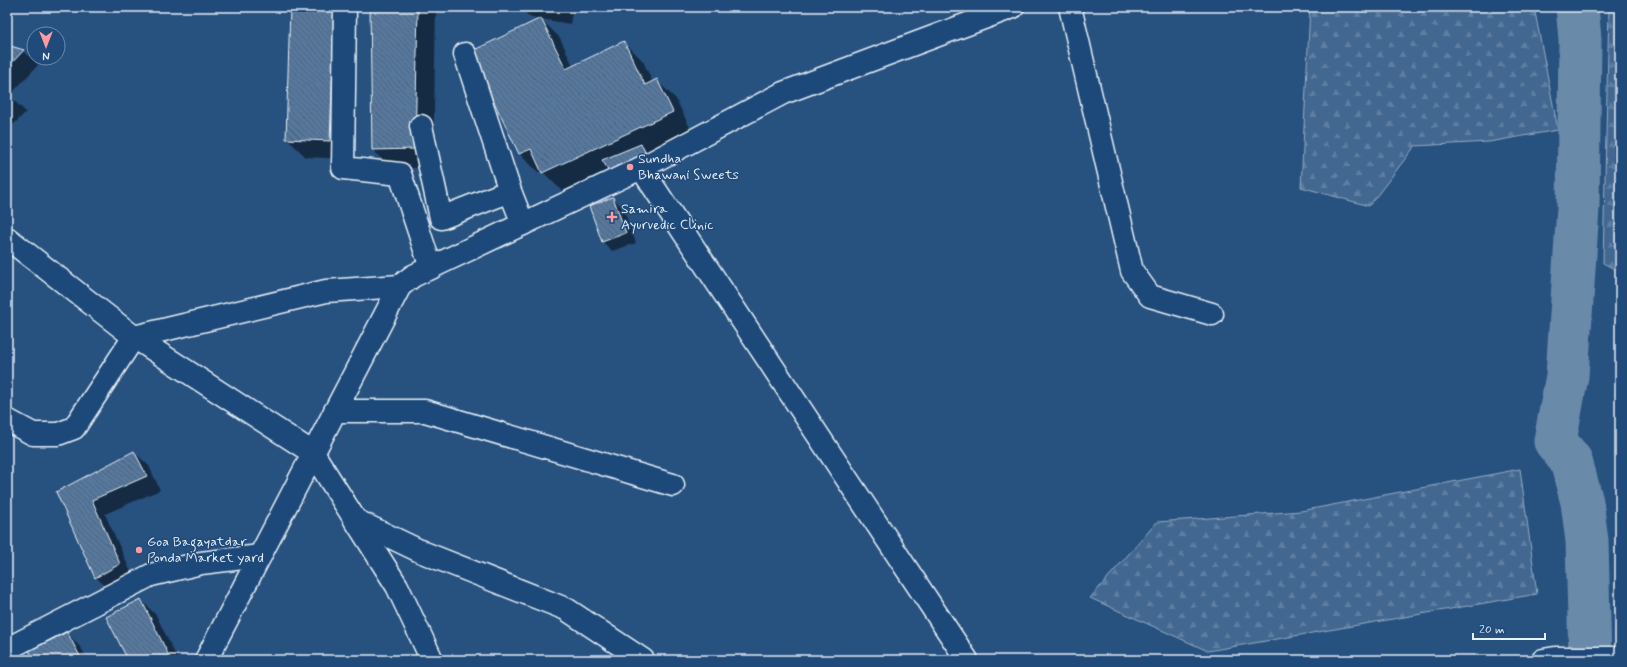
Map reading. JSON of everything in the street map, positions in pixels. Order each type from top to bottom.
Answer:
[{"type":"street","points":[[345,7],[343,168],[400,174],[431,268]]},
{"type":"street","points":[[206,660],[400,286],[413,276],[641,168],[783,92],[1013,7]]},
{"type":"street","points":[[1070,7],[1132,271],[1150,296],[1212,314]]},
{"type":"street","points":[[465,54],[510,191],[523,224]]},
{"type":"street","points":[[421,126],[441,218],[510,191]]},
{"type":"street","points":[[641,168],[967,660]]},
{"type":"street","points":[[7,238],[134,337],[313,453],[397,586],[432,660]]},
{"type":"street","points":[[7,420],[33,434],[58,434],[74,428],[134,337],[326,292],[400,286]]},
{"type":"street","points":[[335,411],[425,411],[673,485]]},
{"type":"street","points":[[355,520],[422,552],[566,609],[643,660]]},
{"type":"street","points":[[7,649],[151,575],[201,563],[260,556]]},
{"type":"street","points":[[1549,659],[1619,658]]},
{"type":"green space","points":[[1310,7],[1534,7],[1558,130],[1489,142],[1415,146],[1369,206],[1301,187]]},
{"type":"green space","points":[[1609,7],[1620,7],[1620,272],[1603,263]]},
{"type":"green space","points":[[1520,469],[1537,594],[1208,651],[1090,598],[1157,522],[1301,511]]},
{"type":"building","points":[[290,7],[335,7],[330,141],[286,139]]},
{"type":"building","points":[[370,7],[418,7],[415,149],[372,150]]},
{"type":"building","points":[[541,18],[566,69],[624,41],[645,85],[657,79],[673,112],[542,173],[531,149],[519,154],[470,52]]},
{"type":"building","points":[[7,45],[24,50],[7,68]]},
{"type":"building","points":[[641,144],[649,159],[611,174],[602,160]]},
{"type":"building","points":[[613,197],[626,233],[602,242],[589,206]]},
{"type":"building","points":[[134,451],[147,476],[92,500],[120,564],[95,578],[56,492]]},
{"type":"building","points":[[141,599],[170,658],[167,660],[128,660],[106,617]]},
{"type":"building","points":[[67,632],[82,660],[35,660],[29,651]]},
{"type":"waterway","points":[[1577,7],[1580,39],[1578,208],[1567,376],[1555,441],[1571,461],[1582,502],[1587,541],[1590,660]]},
{"type":"place","name":"Sundha Bhawani Sweets","points":[[630,167]]},
{"type":"place","name":"Samira Ayurvedic Clinic","points":[[612,217]]},
{"type":"place","name":"Goa Bagayatdar Ponda Market yard","points":[[139,550]]}]
